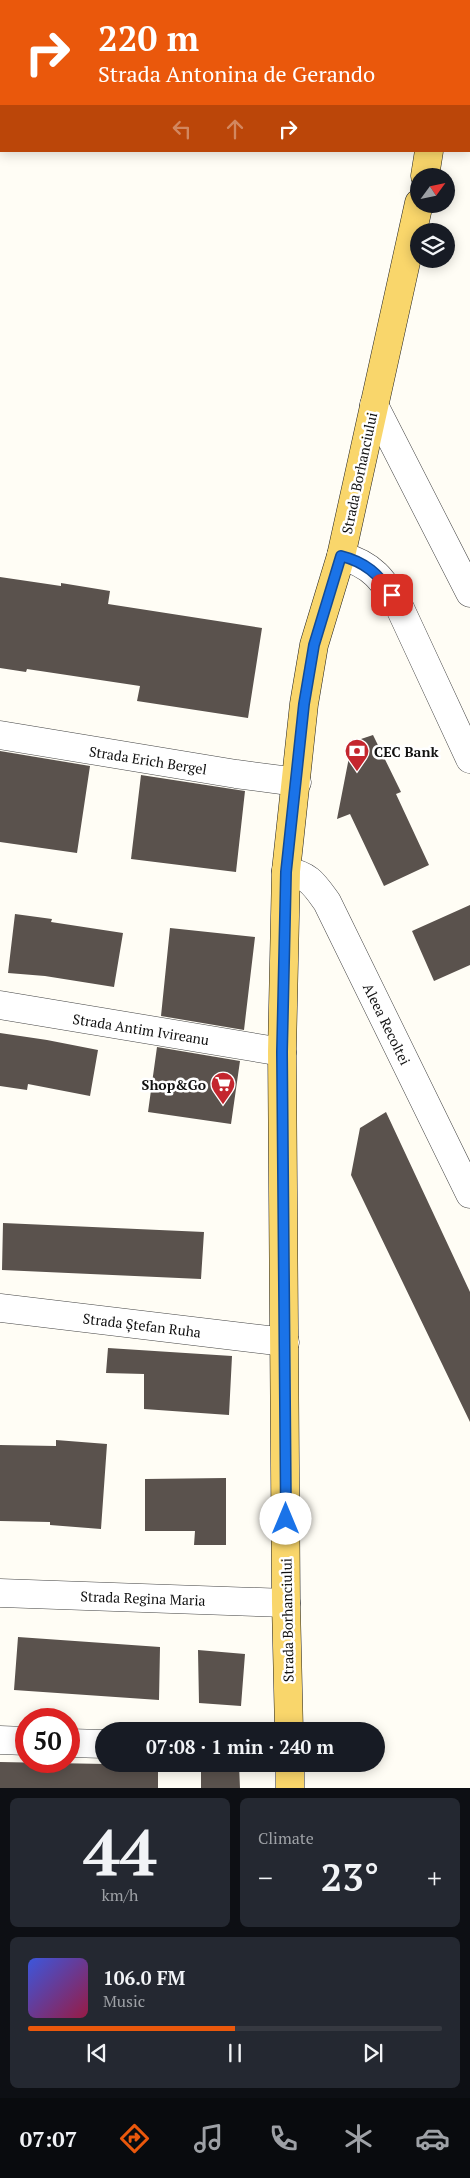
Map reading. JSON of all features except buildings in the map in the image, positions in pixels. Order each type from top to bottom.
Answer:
[{"type":"main road","points":[[426,168],[429,152]]},
{"type":"main road","name":"Strada Borhanciului","points":[[289,1722],[286,1603],[282,1052],[286,872],[304,704],[314,645],[341,556],[417,213]]},
{"type":"main road","points":[[290,1772],[290,1788]]},
{"type":"street","points":[[374,405],[470,593]]},
{"type":"street","points":[[341,556],[356,560],[372,569],[385,584],[399,606],[470,759]]},
{"type":"street","name":"Strada Erich Bergel","points":[[0,735],[236,774],[296,782]]},
{"type":"street","name":"Aleea Recoltei","points":[[286,872],[300,874],[313,883],[327,902],[470,1194]]},
{"type":"street","name":"Strada Antim Ivireanu","points":[[0,1006],[282,1052]]},
{"type":"street","name":"Strada Ștefan Ruha","points":[[0,1308],[285,1342]]},
{"type":"street","name":"Strada Regina Maria","points":[[0,1593],[286,1603]]},
{"type":"street","points":[[0,1740],[15,1741]]},
{"type":"street","points":[[80,1743],[95,1744]]},
{"type":"place","name":"CEC Bank","points":[[357,772]]},
{"type":"place","name":"Shop&Go","points":[[223,1105]]},
{"type":"route","points":[[286,1519],[282,1052],[286,872],[304,704],[314,645],[341,556],[356,560],[372,569],[392,595]]}]
